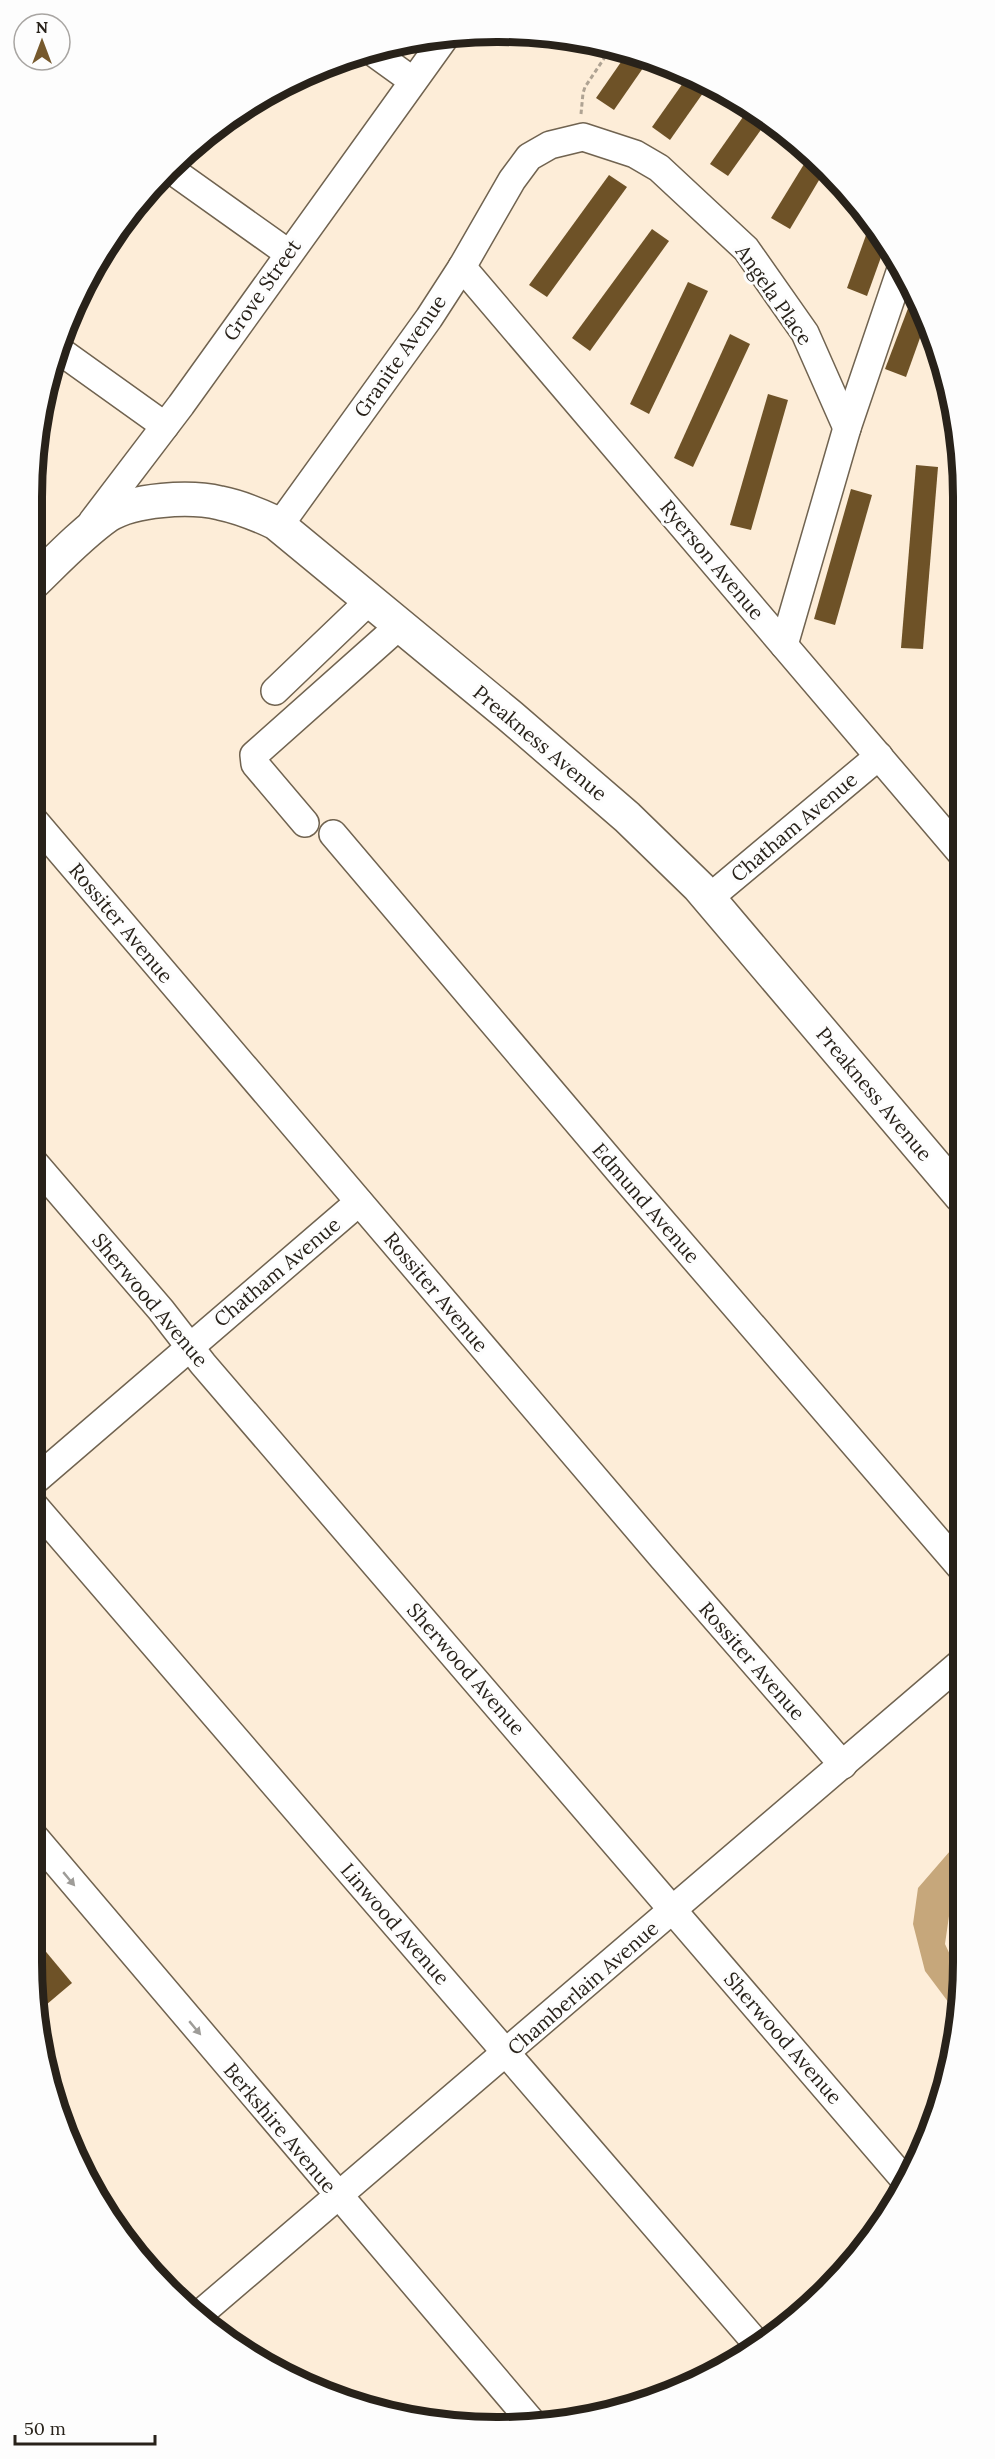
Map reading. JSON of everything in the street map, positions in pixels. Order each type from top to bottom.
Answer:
[{"type":"main road","name":"Preakness Avenue","points":[[42,575],[109,515],[138,504],[173,500],[217,502],[249,511],[279,526],[627,817],[708,898],[953,1185]]},
{"type":"street","name":"Grove Street","points":[[76,543],[165,426],[439,46]]},
{"type":"street","points":[[381,58],[413,81]]},
{"type":"street","name":"Granite Avenue","points":[[279,526],[429,318],[462,267],[512,180],[529,157],[550,145],[583,137]]},
{"type":"street","name":"Angela Place","points":[[583,137],[635,154],[659,168],[746,249],[805,333],[847,428]]},
{"type":"street","points":[[177,174],[288,253]]},
{"type":"street","name":"Ryerson Avenue","points":[[462,267],[953,844]]},
{"type":"street","points":[[784,645],[847,428],[897,279]]},
{"type":"street","points":[[65,354],[165,426]]},
{"type":"street","points":[[275,692],[369,601]]},
{"type":"street","points":[[305,823],[255,764],[254,754],[399,626]]},
{"type":"street","name":"Chatham Avenue","points":[[708,898],[879,756]]},
{"type":"street","name":"Rossiter Avenue","points":[[42,830],[843,1765]]},
{"type":"street","name":"Edmund Avenue","points":[[333,834],[624,1177],[953,1559]]},
{"type":"street","name":"Sherwood Avenue","points":[[42,1172],[900,2174]]},
{"type":"street","name":"Chatham Avenue","points":[[42,1474],[359,1202]]},
{"type":"street","name":"Linwood Avenue","points":[[42,1515],[753,2339]]},
{"type":"street","name":"Chamberlain Avenue","points":[[204,2310],[953,1670]]},
{"type":"street","name":"Berkshire Avenue","points":[[42,1846],[338,2197],[527,2416]]},
{"type":"path","points":[[583,137],[581,123],[583,93],[607,56]]},
{"type":"shaded area","points":[[953,1848],[953,1905],[950,1909],[945,1944],[953,1960],[951,2005],[925,1971],[913,1924],[918,1888]]},
{"type":"building","points":[[622,60],[644,66],[614,110],[596,98]]},
{"type":"building","points":[[684,82],[704,92],[670,140],[652,127]]},
{"type":"building","points":[[744,115],[763,127],[728,176],[710,164]]},
{"type":"building","points":[[805,162],[821,176],[790,229],[771,218]]},
{"type":"building","points":[[609,175],[627,187],[547,297],[529,285]]},
{"type":"building","points":[[652,229],[669,241],[590,351],[572,338]]},
{"type":"building","points":[[867,232],[882,254],[867,296],[847,288]]},
{"type":"building","points":[[688,282],[708,291],[649,414],[630,404]]},
{"type":"building","points":[[910,304],[922,333],[906,377],[885,369]]},
{"type":"building","points":[[730,334],[750,344],[693,467],[674,458]]},
{"type":"building","points":[[768,394],[788,400],[751,530],[730,525]]},
{"type":"building","points":[[916,465],[938,467],[923,649],[901,648]]},
{"type":"building","points":[[851,489],[872,495],[835,625],[814,619]]},
{"type":"building","points":[[42,1947],[72,1983],[45,2006]]}]
